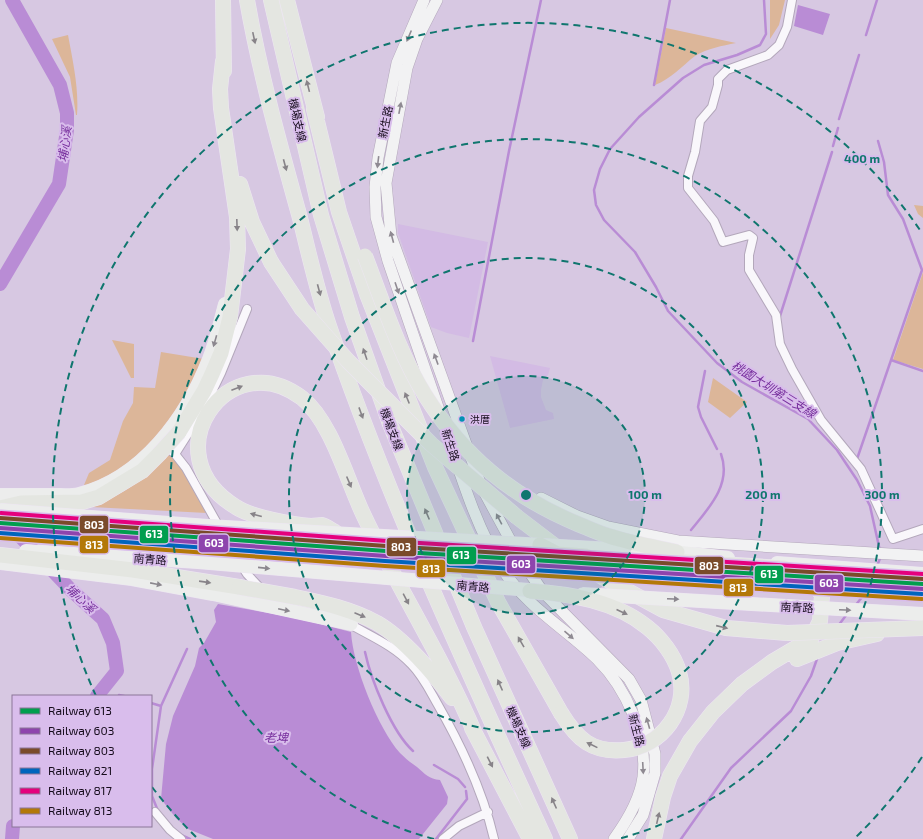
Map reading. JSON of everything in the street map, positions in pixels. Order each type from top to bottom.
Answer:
[{"type":"highway","points":[[0,509],[21,503],[82,502],[99,497],[142,471],[179,432],[204,391],[221,353],[227,331],[238,249],[237,217],[221,108],[220,88],[223,61],[223,0]]},
{"type":"highway","name":"機場支線","points":[[247,0],[254,39],[272,114],[328,324],[368,432],[452,635],[545,839]]},
{"type":"highway","name":"機場支線","points":[[271,0],[321,215],[352,317],[384,410],[474,627],[570,839]]},
{"type":"highway","points":[[287,0],[339,212],[370,301],[435,467],[498,602],[561,713],[577,735],[589,745],[605,750],[620,751],[632,750],[657,740],[677,711],[681,684],[679,672],[670,654],[658,638],[648,628],[626,613],[597,602],[579,597],[530,591]]},
{"type":"highway","points":[[223,61],[230,124],[241,187],[252,222],[271,262],[302,309],[348,361],[431,444],[517,516],[559,549],[604,578],[662,610],[726,628],[787,633],[918,628]]},
{"type":"highway","points":[[314,109],[365,256],[388,317],[413,374],[425,395],[461,444],[481,464],[522,497],[549,512],[608,536],[677,552]]},
{"type":"highway","points":[[334,532],[322,525],[311,526],[277,520],[237,508],[220,495],[205,477],[199,461],[198,449],[201,426],[213,406],[223,396],[234,389],[248,385],[279,385],[302,399],[325,426],[367,522],[405,597],[460,697],[476,736],[530,839]]},
{"type":"highway","points":[[540,545],[557,554],[784,568],[810,580],[821,592],[820,621],[811,639],[807,643],[755,673],[713,712],[690,741],[670,776],[663,797],[654,839]]},
{"type":"highway","points":[[0,555],[133,570],[295,597],[327,603],[362,616],[378,624],[399,640],[444,687],[476,736]]},
{"type":"highway","points":[[663,797],[703,736],[717,719],[752,686],[770,674],[812,652],[837,643],[918,628]]},
{"type":"main road","name":"新生路","points":[[424,0],[397,63],[394,76],[378,158],[375,187],[376,217],[388,261],[467,492],[491,548],[504,570],[531,603],[598,660],[624,695],[636,720],[642,747],[643,777],[635,806],[614,839]]},
{"type":"main road","name":"新生路","points":[[437,0],[417,39],[407,68],[386,183],[391,236],[482,488],[521,560],[543,592],[629,679],[641,700],[655,754],[656,773],[643,815],[628,839]]},
{"type":"main road","points":[[0,495],[77,494],[98,488],[133,468],[160,441],[180,415],[197,387],[209,359],[226,304]]},
{"type":"main road","points":[[467,492],[501,483],[515,485],[577,516],[608,527],[678,541],[923,556]]},
{"type":"main road","points":[[0,509],[200,525],[677,552],[756,561],[923,574]]},
{"type":"main road","name":"南青路","points":[[0,550],[198,562],[530,591],[923,614]]},
{"type":"main road","points":[[0,563],[132,579],[351,624]]},
{"type":"main road","points":[[254,603],[259,588]]},
{"type":"street","points":[[792,0],[787,27],[779,45],[768,55],[726,70],[718,79],[718,85],[712,106],[700,120],[695,152],[688,176],[688,188],[714,221],[723,242],[749,235],[753,238],[749,255],[749,270],[776,315],[780,344],[820,420],[861,469],[894,539],[923,529]]},
{"type":"street","points":[[175,454],[203,410],[221,373],[247,309]]},
{"type":"street","points":[[160,441],[175,454],[197,485],[236,557],[259,588],[274,596],[335,614],[385,642],[411,664],[421,675],[458,739],[488,812],[494,839]]},
{"type":"street","points":[[155,812],[170,830],[181,839]]},
{"type":"street","points":[[443,839],[459,826],[488,812]]},
{"type":"shaded area","points":[[770,0],[785,0],[779,25],[770,39]]},
{"type":"shaded area","points":[[666,28],[736,43],[700,53],[671,76],[655,85]]},
{"type":"shaded area","points":[[68,35],[74,65],[77,115],[70,77],[52,39]]},
{"type":"shaded area","points":[[914,205],[923,206],[923,218],[918,214]]},
{"type":"shaded area","points":[[398,224],[488,242],[469,338],[447,333],[431,327],[398,233]]},
{"type":"shaded area","points":[[923,272],[923,369],[893,360]]},
{"type":"shaded area","points":[[112,340],[134,344],[134,378],[131,378]]},
{"type":"shaded area","points":[[161,352],[204,359],[184,400],[168,423],[147,446],[122,469],[96,483],[84,485],[89,473],[110,460],[123,421],[133,403],[134,387],[155,388]]},
{"type":"shaded area","points":[[490,356],[550,368],[548,375],[543,380],[541,397],[546,410],[553,413],[554,419],[510,428]]},
{"type":"shaded area","points":[[713,378],[747,402],[730,418],[708,402]]},
{"type":"shaded area","points":[[169,454],[180,464],[207,513],[91,507],[133,486]]},
{"type":"water","points":[[798,5],[830,14],[823,35],[794,26]]},
{"type":"water","name":"老埤","points":[[218,604],[297,618],[351,632],[356,662],[368,696],[383,728],[404,757],[427,776],[440,780],[448,797],[447,804],[419,839],[213,839],[188,829],[176,818],[161,799],[166,744],[173,716],[195,666],[199,648],[204,643],[216,622],[214,610]]},
{"type":"waterway","name":"埔心溪","points":[[0,284],[59,184],[67,130],[67,113],[60,85],[12,0]]},
{"type":"waterway","points":[[473,341],[509,151],[541,0]]},
{"type":"waterway","points":[[654,85],[670,0]]},
{"type":"waterway","name":"桃園大圳第三支線","points":[[764,0],[766,34],[760,45],[737,55],[704,65],[683,78],[639,117],[610,149],[600,169],[594,190],[596,205],[604,220],[635,252],[656,287],[668,311],[717,363],[742,382],[808,419],[837,450],[857,480],[870,506],[880,551]]},
{"type":"waterway","points":[[866,35],[877,0]]},
{"type":"waterway","points":[[839,119],[859,55]]},
{"type":"waterway","points":[[833,146],[838,128]]},
{"type":"waterway","points":[[857,459],[922,270],[903,219],[888,195],[884,162],[878,141]]},
{"type":"waterway","points":[[780,316],[832,152]]},
{"type":"waterway","points":[[891,360],[923,371]]},
{"type":"waterway","points":[[705,371],[698,407],[701,417],[717,449]]},
{"type":"waterway","points":[[691,530],[705,513],[717,495],[721,485],[724,465],[721,454]]},
{"type":"waterway","name":"埔心溪","points":[[0,515],[71,590],[103,619],[113,643],[117,671],[98,695]]},
{"type":"waterway","name":"桃園大圳第三支線","points":[[877,566],[881,556]]},
{"type":"waterway","name":"桃園大圳第三支線","points":[[855,606],[866,592],[873,574]]},
{"type":"waterway","name":"桃園大圳第三支線","points":[[838,626],[847,614]]},
{"type":"waterway","points":[[161,706],[187,649]]},
{"type":"waterway","points":[[365,652],[372,677],[383,705],[397,731],[413,751]]},
{"type":"waterway","name":"桃園大圳第三支線","points":[[681,839],[731,768],[791,711],[811,676],[818,656]]},
{"type":"waterway","points":[[152,703],[161,706],[152,769]]},
{"type":"waterway","points":[[434,765],[458,779],[465,787]]},
{"type":"waterway","points":[[152,769],[152,796]]},
{"type":"waterway","points":[[436,839],[467,799],[466,791]]},
{"type":"waterway","points":[[152,796],[158,811]]},
{"type":"waterway","name":"埔心溪","points":[[12,839],[13,827]]},
{"type":"waterway","points":[[181,835],[190,839]]},
{"type":"rail line","name":"817","points":[[1,513],[387,541],[923,574]]},
{"type":"rail line","name":"803","points":[[0,518],[386,546],[923,579]]},
{"type":"rail line","name":"613","points":[[0,523],[386,551],[923,584]]},
{"type":"rail line","name":"603","points":[[0,528],[386,556],[923,589]]},
{"type":"rail line","name":"821","points":[[0,533],[385,561],[922,594]]},
{"type":"rail line","name":"813","points":[[0,538],[385,566],[922,599]]},
{"type":"place","name":"洪厝","points":[[462,419]]}]
